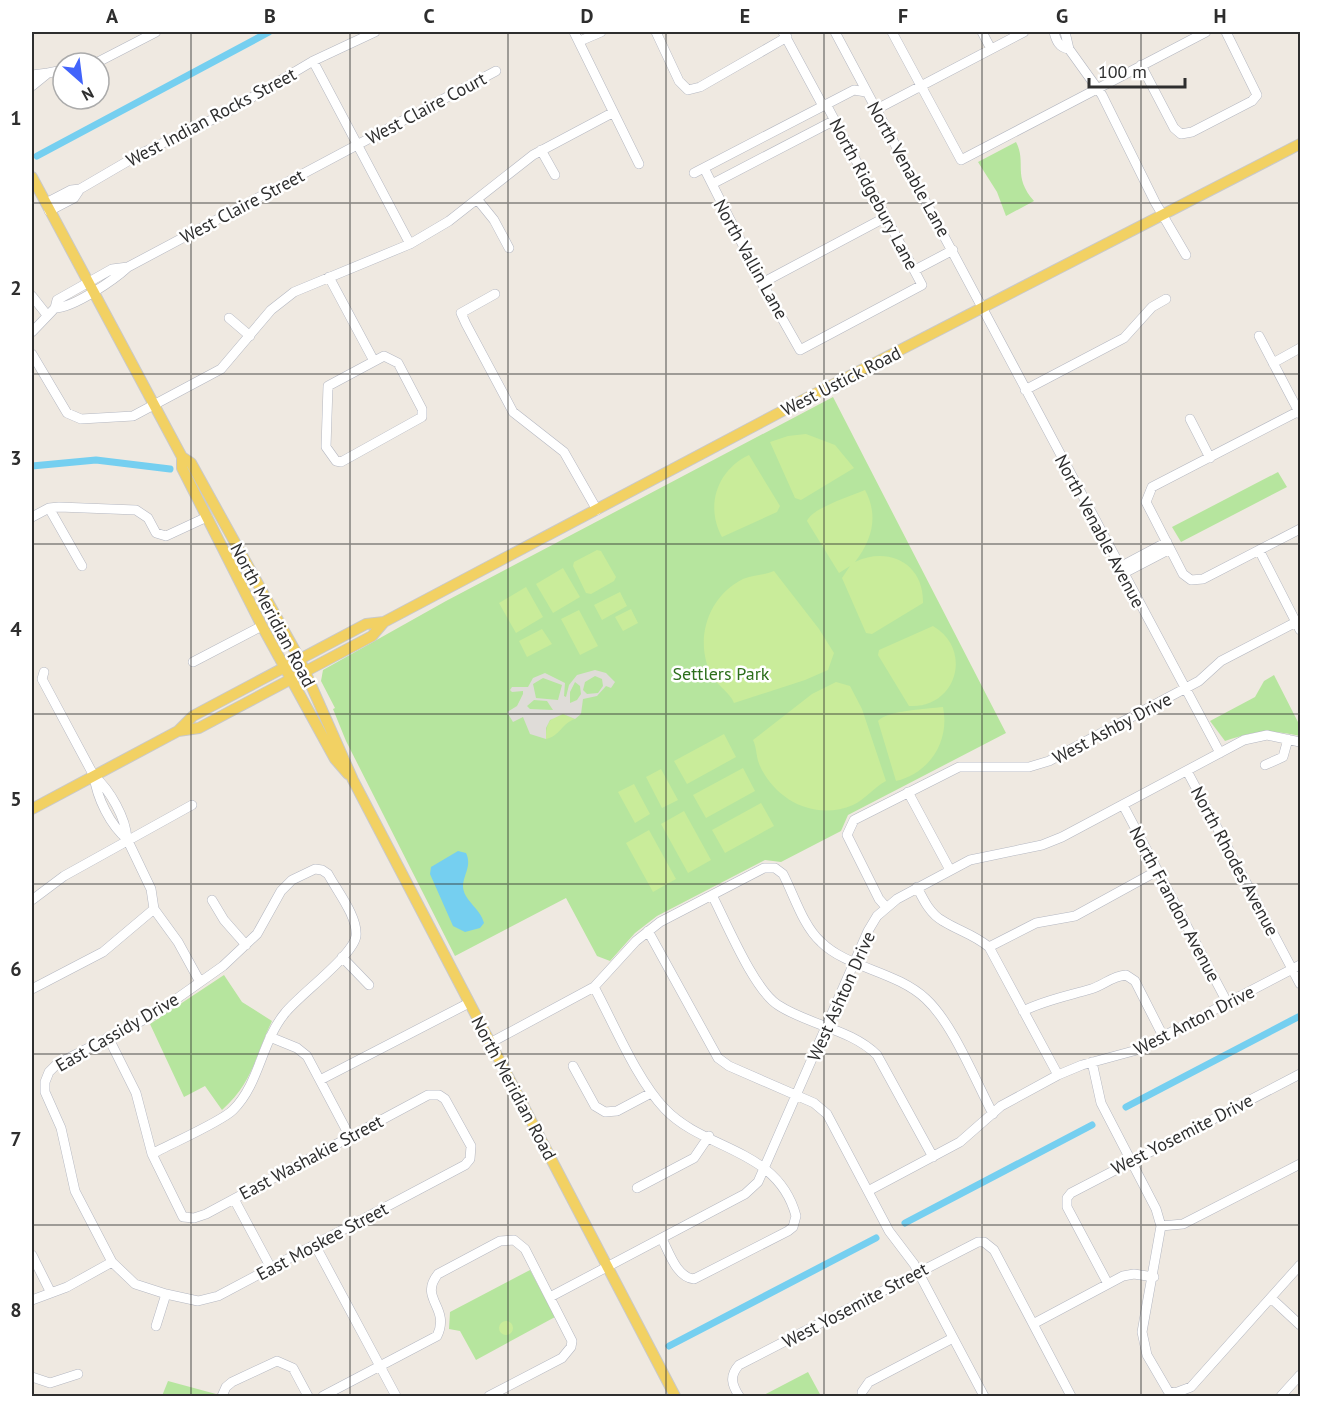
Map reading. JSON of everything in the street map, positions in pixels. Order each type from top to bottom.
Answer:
[{"type":"main road","name":"West Ustick Road","points":[[178,731],[193,716],[299,658],[366,624],[384,622],[981,308],[1300,144]]},
{"type":"main road","name":"North Meridian Road","points":[[32,177],[182,457],[182,468],[201,492],[299,658],[353,780],[675,1396]]},
{"type":"main road","name":"North Meridian Road","points":[[201,492],[207,517],[262,626],[335,759],[353,780]]},
{"type":"main road","name":"West Ustick Road","points":[[178,731],[199,728],[292,679],[372,636],[384,622]]},
{"type":"main road","points":[[32,809],[178,731]]},
{"type":"street","points":[[111,55],[156,32]]},
{"type":"street","name":"West Indian Rocks Street","points":[[48,207],[74,198],[80,189],[140,154],[224,114],[313,61],[375,32]]},
{"type":"street","points":[[574,32],[639,164]]},
{"type":"street","points":[[579,41],[601,32]]},
{"type":"street","points":[[656,32],[679,81],[688,90],[699,87],[785,34]]},
{"type":"street","name":"North Venable Lane","points":[[835,32],[953,250],[981,308]]},
{"type":"street","points":[[892,32],[961,160],[1206,32]]},
{"type":"street","points":[[982,32],[991,49]]},
{"type":"street","points":[[877,109],[1024,32]]},
{"type":"street","points":[[1054,32],[1064,48],[1069,49]]},
{"type":"street","points":[[1065,32],[1069,49],[1097,88],[1186,255]]},
{"type":"street","points":[[1141,65],[1174,128],[1181,134],[1192,132],[1252,101],[1257,95],[1226,32]]},
{"type":"street","name":"North Ridgebury Lane","points":[[785,34],[834,120],[922,285],[800,350]]},
{"type":"street","points":[[313,61],[410,244]]},
{"type":"street","name":"West Claire Court","points":[[357,145],[496,71]]},
{"type":"street","points":[[32,75],[51,72]]},
{"type":"street","points":[[32,86],[48,73]]},
{"type":"street","points":[[825,105],[854,90],[866,92]]},
{"type":"street","name":"North Vallin Lane","points":[[800,350],[762,283],[712,184],[699,171],[825,105]]},
{"type":"street","points":[[32,354],[62,407],[75,418],[133,416],[221,369],[288,296],[410,244],[438,228],[541,150],[612,113]]},
{"type":"street","points":[[712,184],[834,120]]},
{"type":"street","name":"West Claire Street","points":[[32,332],[55,308],[62,308],[90,287],[116,278],[128,267],[357,145]]},
{"type":"street","points":[[541,150],[555,176]]},
{"type":"street","points":[[477,199],[494,220],[509,248]]},
{"type":"street","points":[[762,283],[886,217]]},
{"type":"street","points":[[915,270],[953,250]]},
{"type":"street","points":[[329,277],[374,362]]},
{"type":"street","points":[[495,294],[460,313],[513,412],[519,420],[564,452],[597,510]]},
{"type":"street","points":[[32,296],[47,315]]},
{"type":"street","points":[[1025,390],[1124,338],[1152,307],[1166,299]]},
{"type":"street","name":"North Venable Avenue","points":[[981,308],[1220,753]]},
{"type":"street","points":[[229,318],[250,336]]},
{"type":"street","points":[[1259,336],[1300,413],[1152,487],[1146,496],[1147,507],[1183,574],[1191,580],[1203,579],[1300,529]]},
{"type":"street","points":[[1273,363],[1300,348]]},
{"type":"street","points":[[384,356],[398,363],[422,409],[422,417],[341,462],[332,458],[326,447],[328,386],[374,362],[384,356]]},
{"type":"street","points":[[1190,419],[1210,458]]},
{"type":"street","points":[[32,517],[49,508],[98,507],[143,513],[161,535],[173,535],[207,517]]},
{"type":"street","points":[[49,508],[82,566]]},
{"type":"street","points":[[1122,570],[1168,546]]},
{"type":"street","points":[[1259,550],[1299,624]]},
{"type":"street","name":"West Ashby Drive","points":[[886,907],[879,899],[849,841],[848,829],[854,820],[959,767],[1029,766],[1049,761],[1185,689],[1204,677],[1221,661],[1299,624]]},
{"type":"street","points":[[193,662],[262,626]]},
{"type":"street","points":[[44,672],[42,679],[94,776],[96,790],[118,832],[127,839],[151,889],[154,909],[178,942],[200,982]]},
{"type":"street","name":"West Ashton Drive","points":[[550,1297],[745,1194],[758,1182],[868,931],[886,907],[917,887],[970,860],[1052,842],[1254,736],[1267,735],[1300,741]]},
{"type":"street","points":[[1265,765],[1282,757],[1288,739]]},
{"type":"street","name":"North Rhodes Avenue","points":[[1187,771],[1297,967],[1300,984]]},
{"type":"street","points":[[908,792],[950,870]]},
{"type":"street","points":[[32,900],[64,876],[192,805]]},
{"type":"street","name":"North Frandon Avenue","points":[[1123,805],[1228,1004]]},
{"type":"street","points":[[490,1043],[594,987],[648,931],[764,868],[775,868],[783,874],[818,940],[827,948],[903,982],[931,1004],[946,1025],[993,1114]]},
{"type":"street","name":"East Cassidy Drive","points":[[45,1082],[49,1072],[57,1064],[155,1014],[200,982],[257,934],[281,891],[292,880],[315,869],[328,874],[356,927],[355,940],[342,957]]},
{"type":"street","points":[[989,947],[1036,923],[1075,916],[1157,871]]},
{"type":"street","points":[[917,887],[926,903],[941,921],[974,934],[989,947],[1058,1075]]},
{"type":"street","points":[[712,895],[767,997],[785,1010],[862,1044],[877,1054],[933,1157]]},
{"type":"street","points":[[212,900],[224,920],[246,945]]},
{"type":"street","points":[[32,989],[103,951],[154,909]]},
{"type":"street","points":[[648,931],[718,1058],[729,1066],[814,1102],[827,1114],[889,1231],[918,1271],[984,1396]]},
{"type":"street","points":[[108,1037],[136,1093],[152,1154],[232,1111],[253,1083],[270,1037],[284,1013],[342,957],[369,985]]},
{"type":"street","name":"West Anton Drive","points":[[868,1191],[967,1138],[1011,1099],[1058,1075],[1092,1062],[1126,1054],[1164,1038],[1297,967]]},
{"type":"street","points":[[1023,1011],[1049,999],[1093,988],[1116,976],[1126,975],[1135,981],[1164,1038]]},
{"type":"street","points":[[594,987],[651,1093],[676,1119],[765,1169],[779,1181],[794,1210],[795,1222],[788,1231],[700,1277],[688,1278],[680,1271],[662,1239]]},
{"type":"street","points":[[320,1080],[469,1003]]},
{"type":"street","points":[[270,1037],[297,1048],[307,1056],[350,1137]]},
{"type":"street","points":[[1092,1062],[1101,1103],[1156,1209],[1161,1226],[1154,1277],[1142,1332],[1147,1355],[1162,1384],[1176,1393],[1191,1387],[1300,1265]]},
{"type":"street","points":[[573,1066],[595,1106],[605,1113],[617,1111],[651,1093]]},
{"type":"street","name":"West Yosemite Drive","points":[[1108,1284],[1067,1207],[1067,1198],[1071,1193],[1300,1074]]},
{"type":"street","name":"East Moskee Street","points":[[45,1082],[45,1092],[61,1128],[75,1191],[112,1262],[135,1284],[198,1301],[218,1296],[465,1165],[470,1159]]},
{"type":"street","name":"East Washakie Street","points":[[152,1154],[183,1216],[194,1218],[428,1095],[438,1095],[445,1099],[471,1146],[470,1159]]},
{"type":"street","points":[[637,1188],[694,1158],[709,1136]]},
{"type":"street","points":[[1161,1226],[1183,1224],[1300,1164]]},
{"type":"street","points":[[234,1198],[271,1268]]},
{"type":"street","points":[[323,1396],[437,1336],[442,1326],[442,1316],[431,1290],[432,1281],[438,1274],[500,1241],[514,1240],[525,1249],[571,1335],[571,1347],[562,1358],[489,1396]]},
{"type":"street","name":"West Yosemite Street","points":[[739,1396],[732,1376],[739,1365],[972,1244],[984,1242],[994,1250],[1033,1324]]},
{"type":"street","points":[[315,1245],[396,1396]]},
{"type":"street","points":[[32,1255],[51,1293]]},
{"type":"street","points":[[32,1300],[51,1293],[112,1262]]},
{"type":"street","points":[[1071,1396],[1033,1324],[1108,1284],[1134,1274],[1154,1277]]},
{"type":"street","points":[[156,1326],[166,1294]]},
{"type":"street","points":[[1271,1298],[1300,1325]]},
{"type":"street","points":[[862,1394],[869,1382],[953,1338]]},
{"type":"street","points":[[222,1396],[232,1382],[271,1361],[282,1361],[293,1368],[308,1396]]},
{"type":"street","points":[[32,1377],[50,1383],[78,1374]]},
{"type":"street","points":[[1281,1396],[1300,1374]]},
{"type":"green space","points":[[1016,142],[1023,184],[1034,201],[1006,216],[997,192],[978,162]]},
{"type":"green space","name":"Settlers Park","points":[[833,397],[1006,733],[848,815],[841,831],[781,862],[765,860],[657,916],[635,933],[610,961],[597,956],[566,898],[455,956],[346,741],[333,709],[335,708],[321,681],[323,670],[446,601]]},
{"type":"green space","points":[[806,434],[835,445],[854,468],[801,500],[795,498],[770,442],[788,436]]},
{"type":"green space","points":[[749,455],[780,506],[777,512],[722,537],[715,513],[717,490],[729,470]]},
{"type":"green space","points":[[1278,472],[1287,487],[1181,542],[1172,527]]},
{"type":"green space","points":[[865,490],[872,509],[872,528],[866,545],[855,562],[880,556],[891,557],[902,562],[911,568],[917,577],[922,589],[923,603],[872,634],[866,633],[842,578],[850,566],[839,573],[807,521],[810,516],[824,507]]},
{"type":"green space","points":[[597,550],[601,551],[616,577],[614,581],[591,594],[586,593],[573,566],[574,562]]},
{"type":"green space","points":[[563,568],[580,597],[553,613],[536,584]]},
{"type":"green space","points":[[774,571],[819,629],[834,653],[828,670],[805,680],[734,703],[711,674],[706,661],[704,633],[713,608],[731,587],[743,579]]},
{"type":"green space","points":[[526,587],[543,617],[516,633],[499,603]]},
{"type":"green space","points":[[620,592],[627,606],[602,620],[594,605]]},
{"type":"green space","points":[[631,609],[638,623],[623,631],[615,617]]},
{"type":"green space","points":[[579,610],[598,646],[580,655],[561,619]]},
{"type":"green space","points":[[933,626],[946,636],[953,649],[956,663],[954,676],[948,688],[938,698],[925,704],[909,706],[878,655],[879,650]]},
{"type":"green space","points":[[542,629],[552,644],[527,657],[519,641]]},
{"type":"green space","points":[[1274,675],[1300,726],[1300,736],[1262,732],[1225,741],[1210,721],[1255,697],[1264,681]]},
{"type":"green space","points":[[836,682],[850,686],[862,709],[886,781],[853,805],[825,811],[799,805],[776,789],[760,766],[753,740],[812,694]]},
{"type":"green space","points":[[943,707],[943,732],[935,754],[919,771],[896,781],[878,721],[899,712]]},
{"type":"green space","points":[[563,714],[575,719],[567,723],[555,735],[546,739],[551,720]]},
{"type":"green space","points":[[724,734],[736,757],[687,784],[674,761]]},
{"type":"green space","points":[[743,768],[755,791],[706,818],[693,795]]},
{"type":"green space","points":[[661,769],[678,800],[662,808],[646,777]]},
{"type":"green space","points":[[634,784],[650,814],[635,823],[618,792]]},
{"type":"green space","points":[[761,803],[774,826],[725,853],[712,830]]},
{"type":"green space","points":[[684,811],[711,860],[688,873],[661,824]]},
{"type":"green space","points":[[649,830],[676,879],[653,892],[626,843]]},
{"type":"green space","points":[[224,975],[242,1002],[272,1021],[247,1079],[222,1110],[205,1086],[184,1097],[150,1024]]},
{"type":"green space","points":[[530,1270],[555,1317],[476,1360],[460,1331],[449,1329],[450,1312]]},
{"type":"green space","points":[[506,1321],[511,1323],[513,1328],[511,1333],[506,1335],[501,1333],[499,1328],[501,1323]]},
{"type":"green space","points":[[808,1372],[821,1396],[762,1396]]},
{"type":"green space","points":[[168,1381],[216,1394],[216,1396],[162,1396]]},
{"type":"shaded area","points":[[595,670],[606,673],[615,682],[611,688],[606,686],[597,696],[583,699],[581,714],[575,719],[563,714],[550,720],[546,728],[546,739],[530,734],[523,717],[513,722],[507,712],[517,706],[523,691],[512,692],[510,690],[512,687],[528,687],[533,678],[545,673],[565,683],[564,696],[566,697],[569,685],[577,675]],"holes":[[[595,676],[602,679],[603,686],[598,693],[587,694],[583,690],[585,682]],[[543,678],[562,685],[558,700],[536,698],[533,684]],[[575,682],[580,686],[581,694],[577,700],[570,703],[570,692]],[[534,700],[547,701],[553,710],[530,709],[527,706]]]},
{"type":"water","points":[[458,851],[466,853],[468,858],[464,891],[484,923],[480,928],[465,932],[453,926],[430,874],[431,867]]},
{"type":"waterway","points":[[37,156],[269,32]]},
{"type":"waterway","points":[[32,466],[96,460],[170,469]]},
{"type":"waterway","points":[[1126,1107],[1298,1017]]},
{"type":"waterway","points":[[905,1223],[1092,1125]]},
{"type":"waterway","points":[[669,1346],[876,1238]]}]
